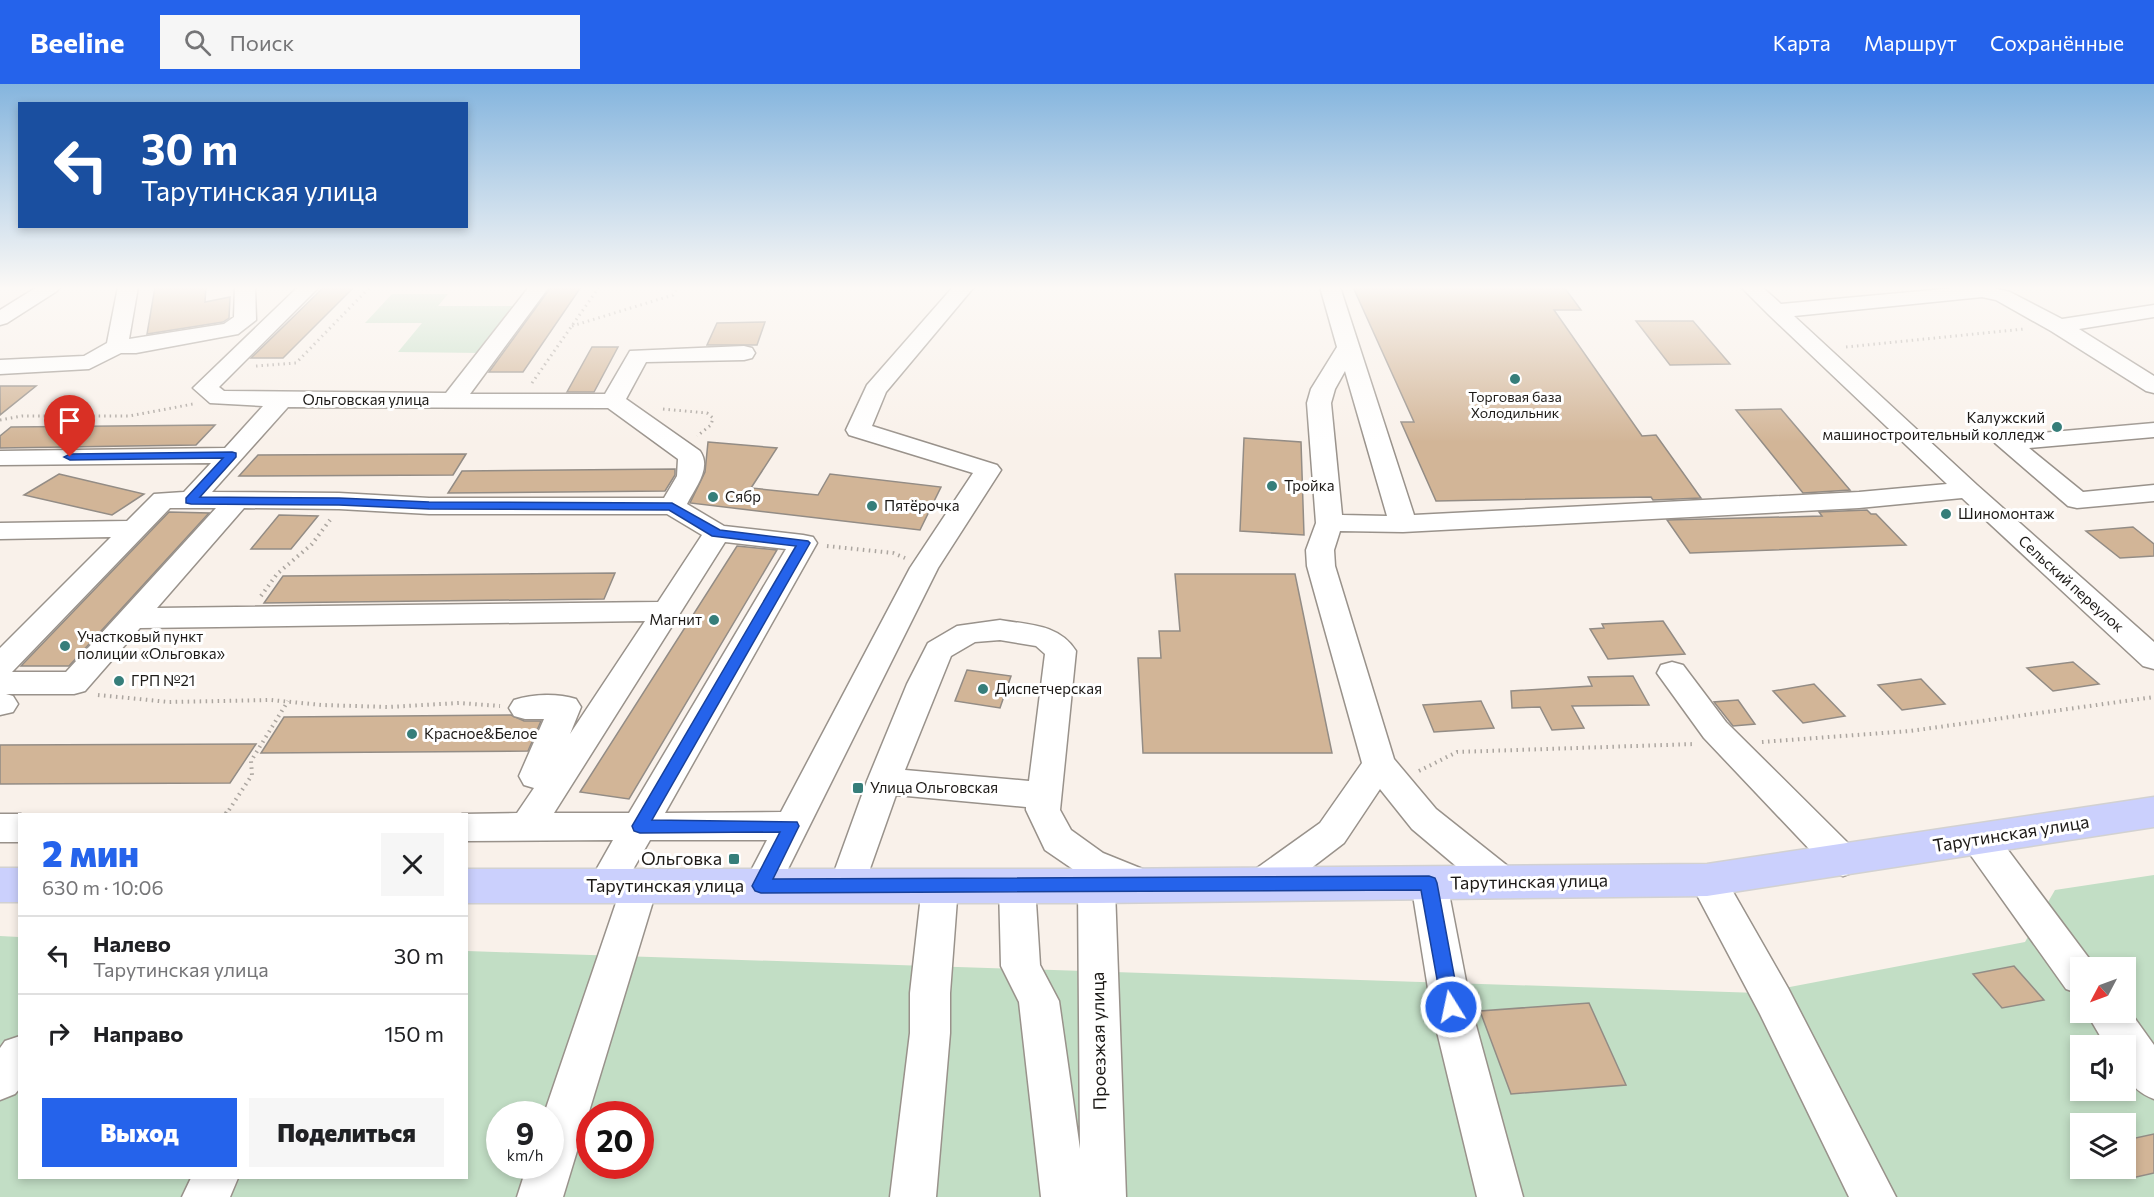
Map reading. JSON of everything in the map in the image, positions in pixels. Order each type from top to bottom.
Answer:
[{"type":"main road","name":"Тарутинская улица","points":[[468,886],[1096,886],[1707,880],[2154,812]]},
{"type":"main road","points":[[0,885],[18,885]]},
{"type":"street","points":[[117,346],[118,339]]},
{"type":"street","points":[[0,367],[89,362],[117,346],[136,346],[175,339]]},
{"type":"street","points":[[254,339],[205,388],[218,398],[282,400]]},
{"type":"street","points":[[454,399],[499,339]]},
{"type":"street","points":[[761,886],[924,568],[988,470],[858,430],[875,390],[919,339]]},
{"type":"street","points":[[1346,339],[1403,524]]},
{"type":"street","name":"Сельский переулок","points":[[1807,339],[1968,490],[2154,659]]},
{"type":"street","points":[[2079,339],[2154,386]]},
{"type":"street","points":[[1348,346],[1323,389],[1319,404],[1329,523],[1320,550],[1321,566],[1383,768],[1424,819],[1501,882]]},
{"type":"street","points":[[672,506],[690,476],[691,456],[613,401],[638,356],[744,353]]},
{"type":"street","name":"Ольговская улица","points":[[191,500],[282,400],[613,401]]},
{"type":"street","points":[[2154,430],[2007,443],[2077,500],[2154,493]]},
{"type":"street","points":[[0,458],[232,455]]},
{"type":"street","points":[[924,568],[929,531],[954,487]]},
{"type":"street","points":[[1329,523],[1403,524],[1859,500],[1968,490]]},
{"type":"street","points":[[237,500],[74,683],[4,691],[11,644],[163,500],[237,500],[339,501],[429,506],[672,506],[717,533],[803,543],[640,826],[622,886],[564,1110]]},
{"type":"street","points":[[0,531],[135,529]]},
{"type":"street","points":[[527,827],[717,533]]},
{"type":"street","points":[[132,618],[667,611]]},
{"type":"street","points":[[847,886],[884,781],[923,684],[939,651],[968,633],[1000,630],[1045,637],[1061,651],[1043,810],[1058,840],[1090,863],[1142,885]]},
{"type":"street","points":[[1672,673],[1728,743],[1843,861]]},
{"type":"street","points":[[525,708],[565,707],[536,776],[560,776]]},
{"type":"street","points":[[1263,884],[1332,833],[1383,768]]},
{"type":"street","points":[[884,781],[1044,795]]},
{"type":"street","points":[[468,827],[791,826]]},
{"type":"street","points":[[0,828],[18,828]]},
{"type":"street","points":[[1980,840],[2070,963]]},
{"type":"street","points":[[1707,880],[1774,1000],[1872,1197]]},
{"type":"street","points":[[1429,883],[1451,1007],[1500,1197]]},
{"type":"street","points":[[913,1197],[930,1033],[930,993],[940,886]]},
{"type":"street","points":[[1017,886],[1021,966],[1039,1001],[1064,1197]]},
{"type":"street","name":"Проезжая улица","points":[[1096,886],[1103,1197]]},
{"type":"street","points":[[2114,1023],[2154,1079]]},
{"type":"street","points":[[0,1080],[18,1057]]},
{"type":"street","points":[[205,1197],[215,1179]]},
{"type":"street","points":[[540,1197],[545,1179]]},
{"type":"path","points":[[226,366],[267,367],[296,363],[319,339]]},
{"type":"path","points":[[520,401],[563,339]]},
{"type":"path","points":[[1819,350],[1930,339]]},
{"type":"path","points":[[0,420],[22,416],[129,416],[218,398]]},
{"type":"path","points":[[243,617],[277,574],[312,544],[337,510],[339,501]]},
{"type":"path","points":[[803,543],[894,553],[924,568]]},
{"type":"path","points":[[74,683],[79,693],[169,702],[288,701],[388,707],[459,703],[525,708]]},
{"type":"path","points":[[1383,768],[1418,771],[1457,752],[1805,740],[1996,721],[2154,696]]},
{"type":"path","points":[[227,813],[252,775],[251,761],[288,701]]},
{"type":"green space","points":[[409,339],[492,339],[482,353],[398,352]]},
{"type":"green space","points":[[2154,875],[2154,1197],[0,1197],[0,936],[18,937],[18,1179],[468,1179],[468,951],[1759,993],[2025,942],[2055,890]]},
{"type":"building","points":[[271,339],[302,339],[283,358],[251,358]]},
{"type":"building","points":[[513,339],[546,339],[523,372],[489,372]]},
{"type":"building","points":[[710,339],[759,339],[757,345],[707,345]]},
{"type":"building","points":[[1376,339],[1574,339],[1642,436],[1656,435],[1701,498],[1436,501],[1401,422],[1414,422]]},
{"type":"building","points":[[1650,339],[1708,339],[1730,364],[1670,365]]},
{"type":"building","points":[[592,347],[618,347],[594,392],[567,392]]},
{"type":"building","points":[[0,386],[36,386],[0,415]]},
{"type":"building","points":[[1781,409],[1850,490],[1803,493],[1736,410]]},
{"type":"building","points":[[215,425],[196,445],[0,448],[0,436],[11,427]]},
{"type":"building","name":"Тройка","points":[[1244,438],[1301,442],[1304,535],[1240,531]]},
{"type":"building","points":[[708,442],[777,448],[751,488],[818,495],[830,474],[941,487],[920,530],[690,503],[705,472]]},
{"type":"building","points":[[466,454],[453,475],[239,476],[258,455]]},
{"type":"building","points":[[675,469],[675,475],[665,491],[448,493],[462,471]]},
{"type":"building","points":[[59,474],[144,494],[112,515],[24,495]]},
{"type":"building","points":[[1867,510],[1871,514],[1876,514],[1906,545],[1690,553],[1667,520],[1822,516],[1819,512]]},
{"type":"building","points":[[169,512],[209,513],[69,666],[21,666]]},
{"type":"building","points":[[279,515],[318,516],[291,549],[251,549]]},
{"type":"building","points":[[2133,527],[2154,544],[2154,556],[2120,558],[2086,531]]},
{"type":"building","points":[[737,546],[777,550],[629,799],[580,792]]},
{"type":"building","points":[[615,573],[604,599],[264,603],[283,576]]},
{"type":"building","points":[[1175,574],[1295,574],[1332,753],[1143,753],[1138,658],[1161,658],[1159,631],[1180,631]]},
{"type":"building","points":[[1663,621],[1685,654],[1608,659],[1590,629],[1604,628],[1602,624]]},
{"type":"building","points":[[2073,662],[2099,684],[2053,691],[2027,668]]},
{"type":"building","name":"Диспетчерская","points":[[967,670],[1011,676],[1000,708],[955,701]]},
{"type":"building","points":[[1633,676],[1649,705],[1572,706],[1584,728],[1552,730],[1540,707],[1512,708],[1511,691],[1592,686],[1588,677]]},
{"type":"building","points":[[1921,679],[1945,704],[1902,710],[1878,685]]},
{"type":"building","points":[[1814,684],[1845,716],[1803,723],[1773,691]]},
{"type":"building","points":[[1738,700],[1755,724],[1733,726],[1714,702]]},
{"type":"building","points":[[1481,701],[1494,728],[1434,732],[1423,705]]},
{"type":"building","points":[[511,715],[524,721],[541,721],[528,751],[261,753],[284,717]]},
{"type":"building","points":[[256,744],[230,783],[0,784],[0,745]]},
{"type":"building","points":[[2014,966],[2044,1000],[2002,1008],[1973,974]]},
{"type":"building","points":[[1589,1003],[1626,1085],[1511,1094],[1480,1011]]},
{"type":"building","points":[[2154,1134],[2154,1173],[2136,1177],[2136,1138]]},
{"type":"place","name":"Торговая база Холодильник","points":[[1515,379]]},
{"type":"place","name":"Калужский машиностроительный колледж","points":[[2057,427]]},
{"type":"place","name":"Тройка","points":[[1272,486]]},
{"type":"place","name":"Сябр","points":[[713,497]]},
{"type":"place","name":"Пятёрочка","points":[[872,506]]},
{"type":"place","name":"Шиномонтаж","points":[[1946,514]]},
{"type":"place","name":"Магнит","points":[[714,620]]},
{"type":"place","name":"Участковый пункт полиции «Ольговка»","points":[[65,646]]},
{"type":"place","name":"ГРП №21","points":[[119,681]]},
{"type":"place","name":"Диспетчерская","points":[[983,689]]},
{"type":"place","name":"Красное&Белое","points":[[412,734]]},
{"type":"place","name":"Улица Ольговская","points":[[858,788]]},
{"type":"place","name":"Ольговка","points":[[734,859]]},
{"type":"route","points":[[70,457],[232,455],[191,500],[339,501],[429,506],[672,506],[717,533],[803,543],[640,826],[791,826],[761,886],[1429,883],[1451,1007]]}]
